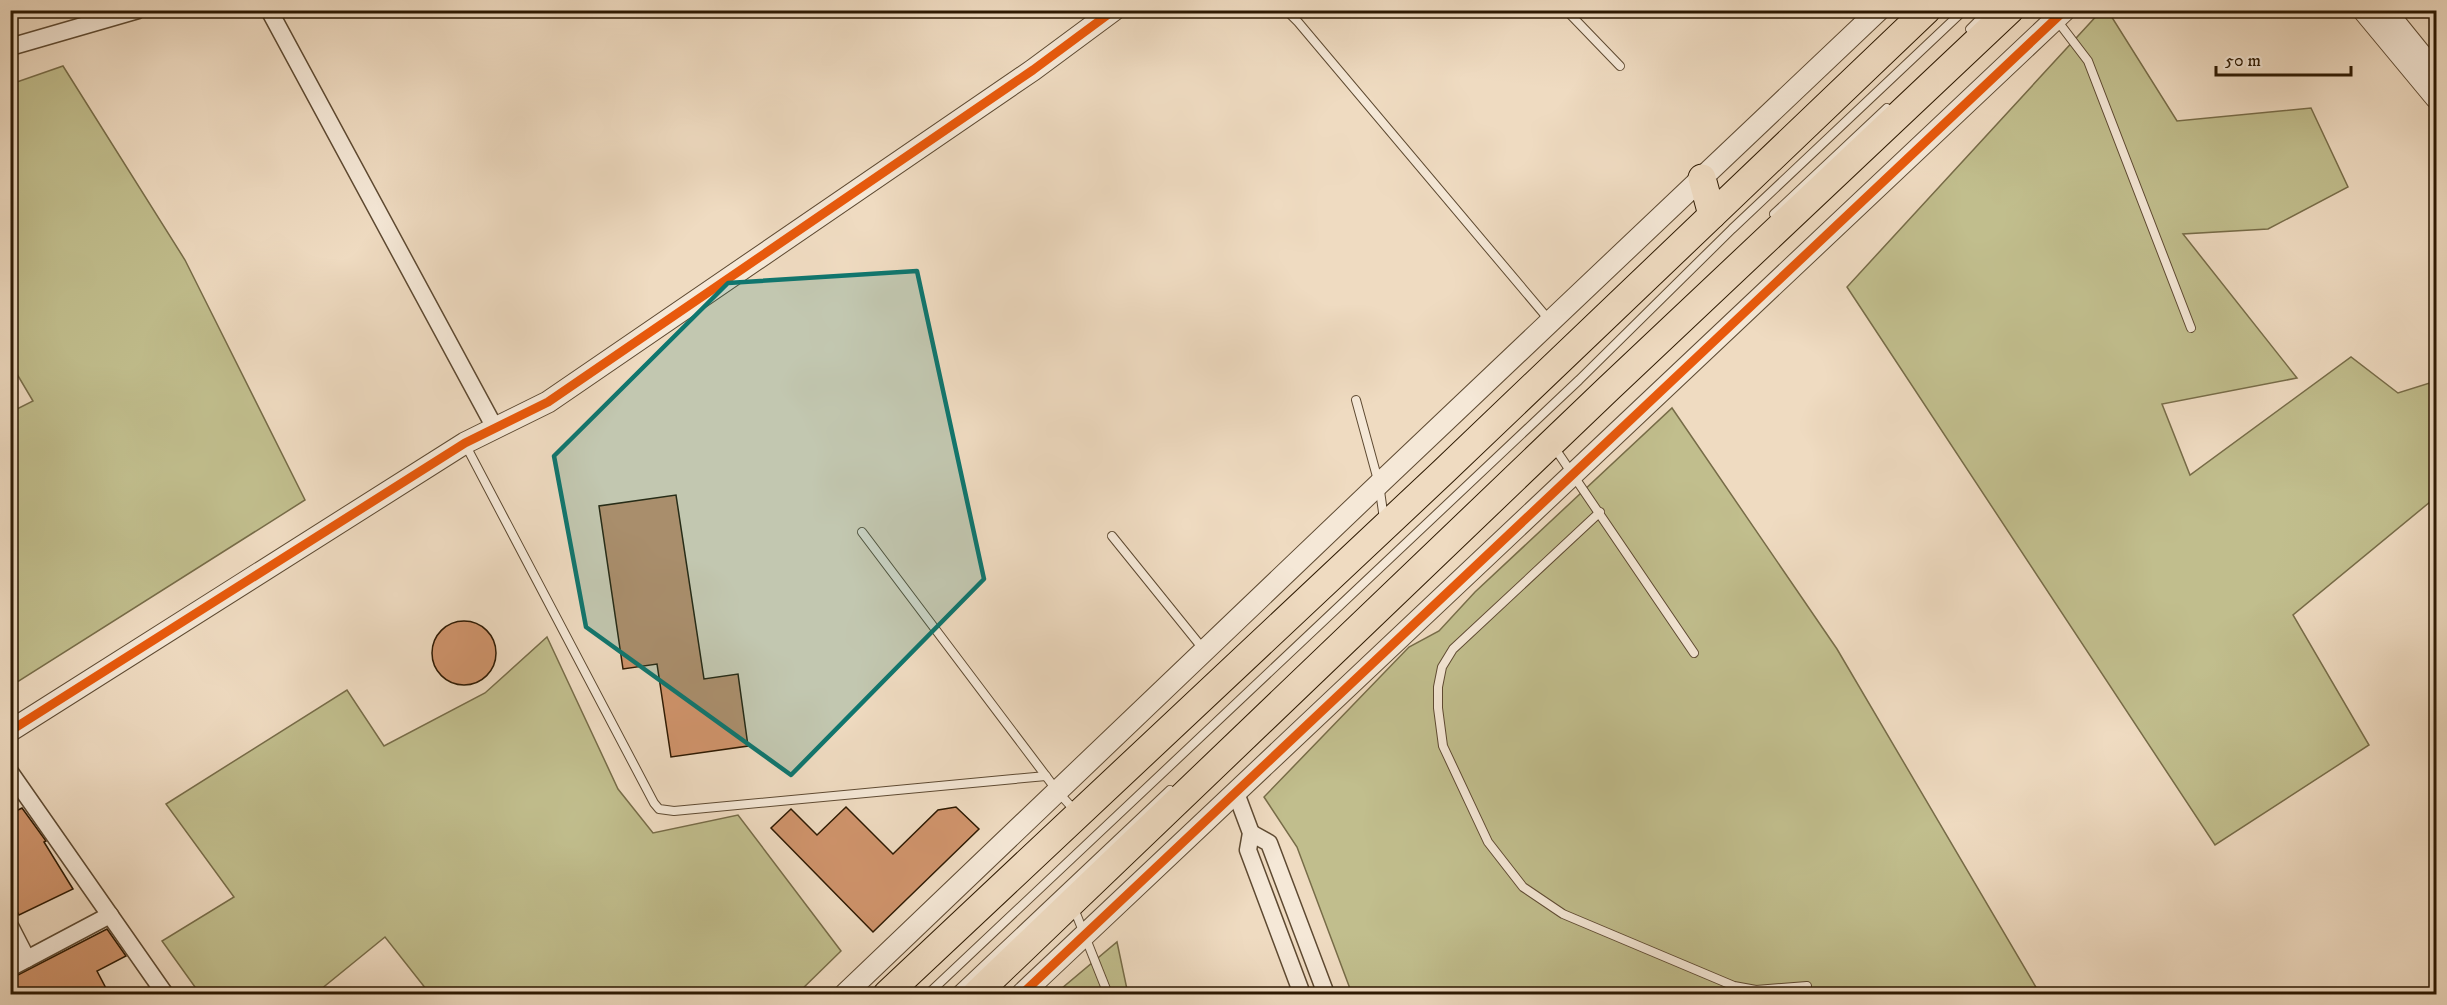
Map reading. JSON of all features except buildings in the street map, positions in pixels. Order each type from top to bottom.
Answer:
[{"type":"main road","points":[[976,994],[2010,10]]},
{"type":"main road","points":[[887,994],[1712,215],[1917,15]]},
{"type":"main road","points":[[1702,178],[1712,215]]},
{"type":"street","points":[[10,47],[138,10]]},
{"type":"street","points":[[269,10],[495,428]]},
{"type":"street","points":[[10,731],[465,443],[548,402],[1023,77],[1114,10]]},
{"type":"street","points":[[845,994],[1052,784],[1205,652],[1879,10]]},
{"type":"street","points":[[2363,10],[2436,98]]},
{"type":"street","points":[[2385,10],[2436,74]]},
{"type":"street","points":[[1022,994],[1574,474],[2055,13]]},
{"type":"street","points":[[10,772],[165,994]]},
{"type":"street","points":[[1236,793],[1251,833],[1248,850],[1302,994]]},
{"type":"street","points":[[1251,833],[1269,843],[1326,994]]},
{"type":"street","points":[[10,968],[110,915]]},
{"type":"street","points":[[10,926],[27,959]]},
{"type":"lane","points":[[1286,10],[1550,321]]},
{"type":"lane","points":[[1566,10],[1620,66]]},
{"type":"lane","points":[[928,994],[1580,380],[1732,229],[1964,10]]},
{"type":"lane","points":[[1965,34],[1989,10]]},
{"type":"lane","points":[[2055,13],[2088,61],[2192,328]]},
{"type":"lane","points":[[1770,218],[1890,105]]},
{"type":"lane","points":[[1356,400],[1379,484],[1385,525]]},
{"type":"lane","points":[[465,443],[659,809],[674,812],[1052,784]]},
{"type":"lane","points":[[1552,444],[1694,652]]},
{"type":"lane","points":[[1600,512],[1453,649],[1442,667],[1438,687],[1437,708],[1443,746],[1488,842],[1523,887],[1541,900],[1563,914],[1734,986],[1756,990],[1807,986]]},
{"type":"lane","points":[[862,532],[1052,784],[1079,814]]},
{"type":"lane","points":[[1112,536],[1205,652]]},
{"type":"lane","points":[[954,994],[1176,784]]},
{"type":"lane","points":[[1072,903],[1107,994]]},
{"type":"highlighted area","points":[[917,271],[984,579],[791,775],[586,627],[554,456],[728,283]]},
{"type":"shaded area","points":[[2101,11],[2108,11],[2177,121],[2311,108],[2348,187],[2268,229],[2183,234],[2297,378],[2162,404],[2190,475],[2351,357],[2398,393],[2436,381],[2436,497],[2293,615],[2369,745],[2215,845],[1847,287]]},
{"type":"shaded area","points":[[63,66],[185,260],[305,500],[11,686],[11,412],[33,401],[11,364],[11,84]]},
{"type":"shaded area","points":[[1672,408],[1837,649],[2040,994],[1352,994],[1297,847],[1264,797],[1409,647],[1439,631],[1475,592]]},
{"type":"shaded area","points":[[547,637],[618,789],[653,833],[738,815],[841,951],[797,994],[430,994],[385,937],[315,994],[200,994],[162,941],[234,897],[166,804],[347,690],[384,746],[485,693]]},
{"type":"shaded area","points":[[1117,942],[1128,994],[1055,994]]},
{"type":"cycle path","points":[[10,731],[465,443],[548,402],[1033,70],[1114,10]]},
{"type":"cycle path","points":[[1022,994],[2065,10]]}]
